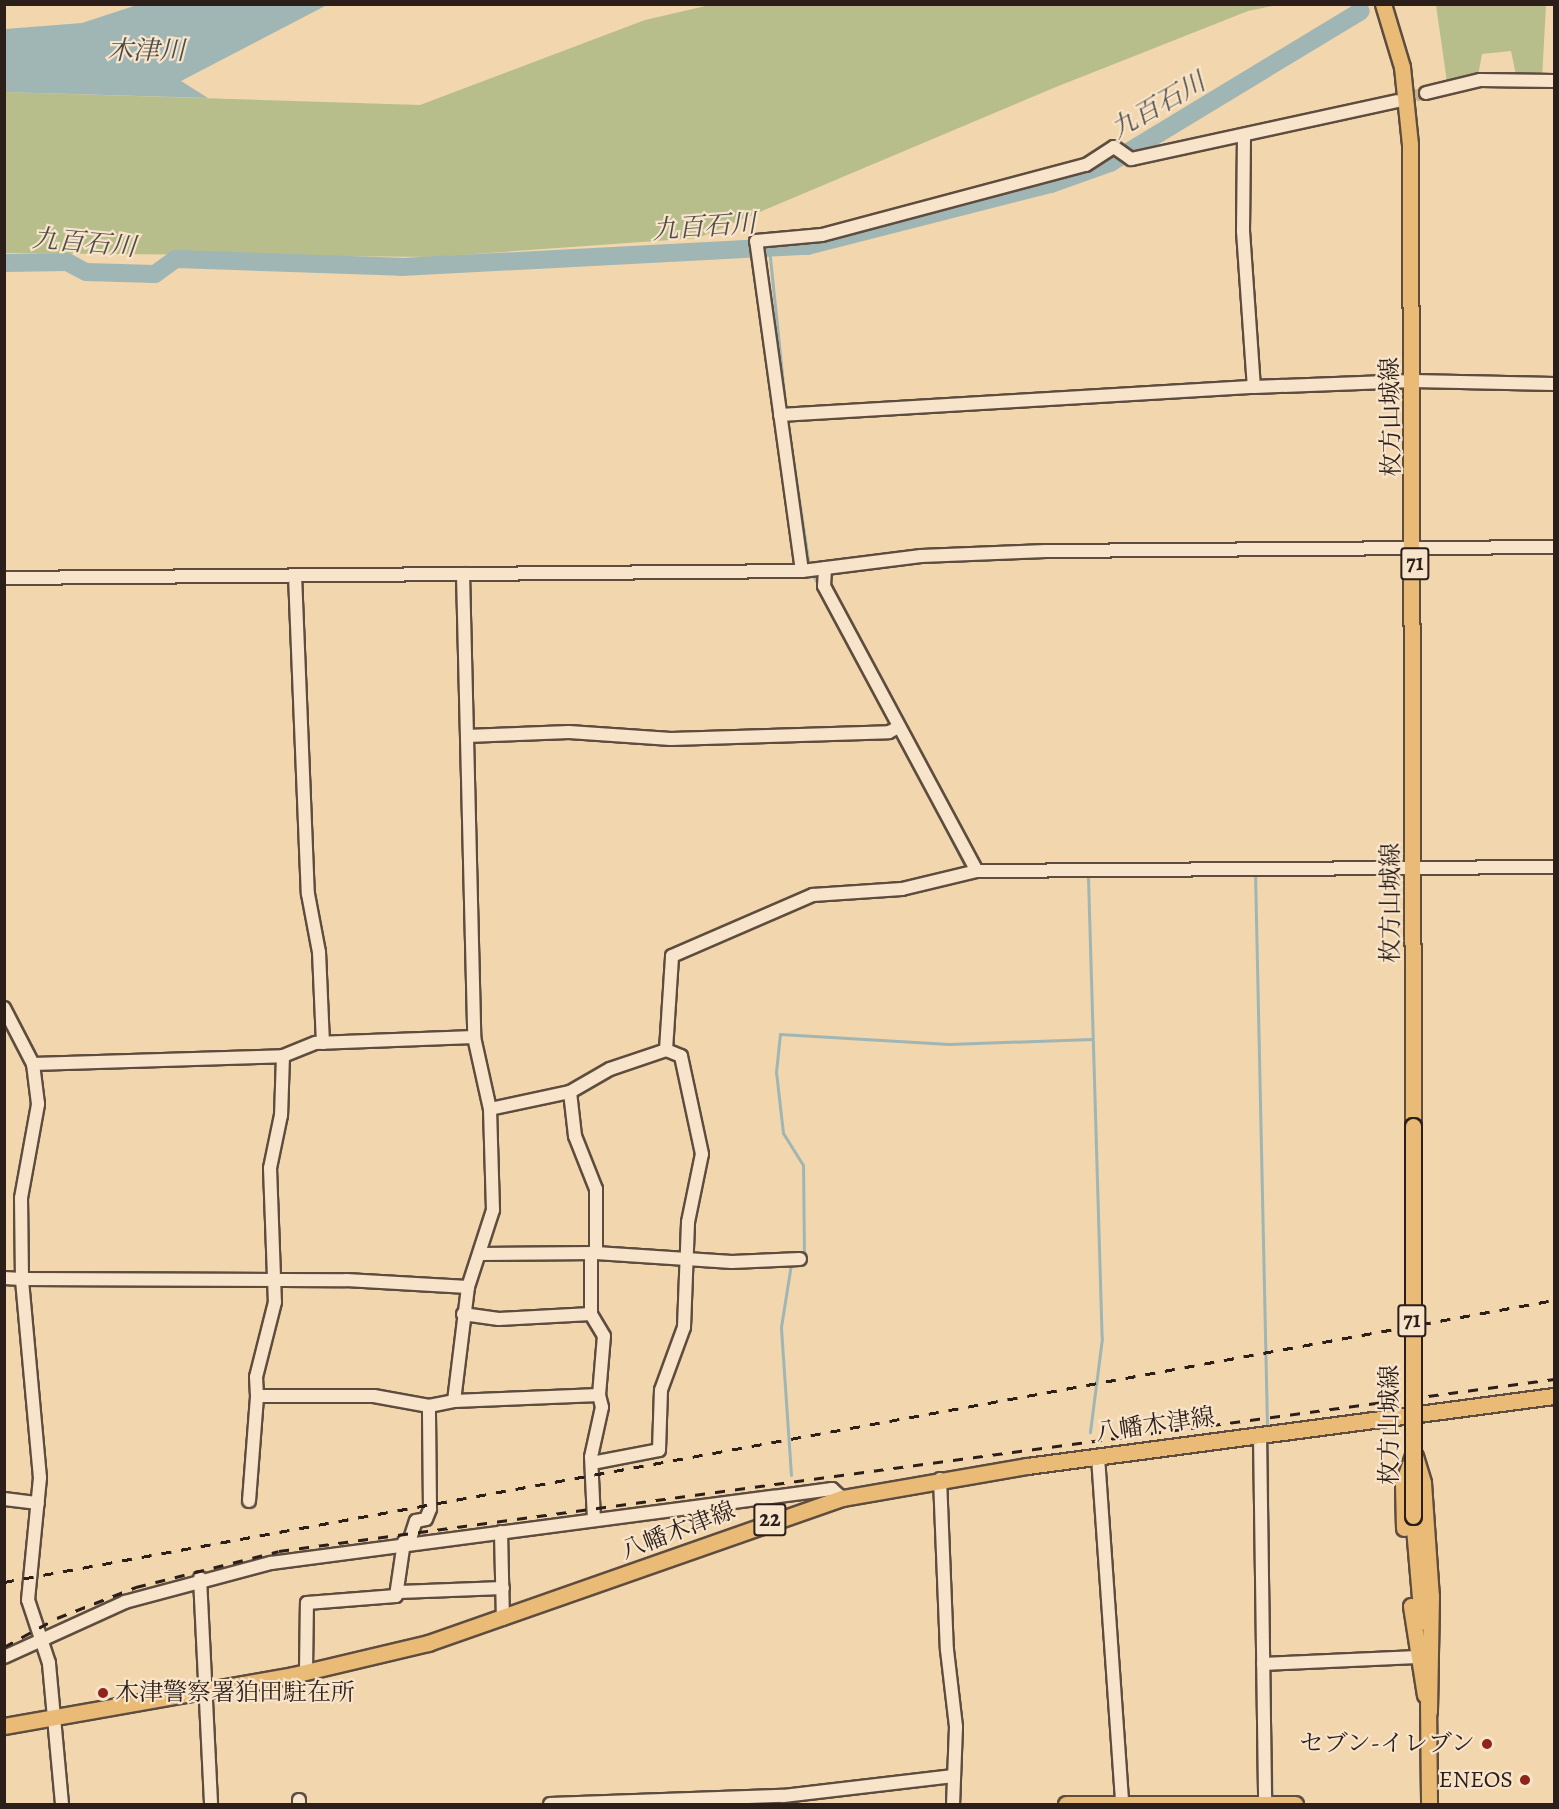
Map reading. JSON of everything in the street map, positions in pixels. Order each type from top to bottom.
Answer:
[{"type":"main road","name":"枚方山城線","points":[[1383,4],[1408,103],[1415,547],[1413,1516],[1429,1712],[1429,1804]]},
{"type":"main road","name":"八幡木津線","points":[[4,1726],[306,1671],[503,1619],[842,1498],[940,1479],[1554,1396]]},
{"type":"main road","name":"71","points":[[1414,1415],[1414,1453],[1423,1483],[1431,1596],[1429,1712]]},
{"type":"main road","name":"71","points":[[1414,1453],[1403,1483],[1417,1657],[1429,1712]]},
{"type":"main road","points":[[1066,1804],[1122,1802],[1295,1804]]},
{"type":"street","points":[[1426,93],[1480,80],[1554,81]]},
{"type":"street","points":[[802,571],[784,415],[756,242],[822,234],[1086,165],[1114,147],[1131,159],[1397,101]]},
{"type":"street","points":[[1244,136],[1243,231],[1254,387]]},
{"type":"street","points":[[784,415],[1254,387],[1413,381],[1554,384]]},
{"type":"street","points":[[4,578],[802,571],[921,556],[1046,551],[1554,547]]},
{"type":"street","points":[[825,568],[824,586],[977,871]]},
{"type":"street","points":[[454,1401],[468,1287],[481,1254],[495,1188],[490,1109],[474,1037],[463,574]]},
{"type":"street","points":[[295,575],[308,894],[319,952],[323,1043]]},
{"type":"street","points":[[466,736],[569,732],[671,739],[889,732],[899,728]]},
{"type":"street","points":[[666,1050],[672,956],[813,895],[902,889],[977,871],[1554,867]]},
{"type":"street","points":[[4,1008],[7,1020],[33,1064],[38,1104],[21,1198],[22,1279],[38,1503],[28,1600],[42,1637],[54,1717],[62,1804]]},
{"type":"street","points":[[33,1064],[283,1056],[323,1043],[474,1037]]},
{"type":"street","points":[[490,1109],[570,1092],[610,1069],[666,1050],[681,1056],[702,1154],[685,1260],[684,1327],[661,1390],[659,1449],[592,1463]]},
{"type":"street","points":[[249,1501],[259,1362],[273,1325],[270,1168],[281,1115],[283,1056]]},
{"type":"street","points":[[570,1092],[574,1136],[596,1189],[591,1314],[604,1336],[599,1395],[602,1407],[592,1463],[594,1520]]},
{"type":"street","points":[[481,1254],[594,1254],[685,1260],[800,1259]]},
{"type":"street","points":[[4,1278],[272,1281],[468,1287]]},
{"type":"street","points":[[463,1314],[500,1319],[591,1314]]},
{"type":"street","points":[[257,1396],[374,1396],[429,1406],[454,1401],[599,1395]]},
{"type":"street","points":[[399,1592],[407,1542],[416,1521],[426,1519],[430,1509],[429,1406]]},
{"type":"street","points":[[1260,1434],[1265,1804]]},
{"type":"street","points":[[1098,1457],[1122,1802]]},
{"type":"street","points":[[940,1479],[947,1650],[956,1727],[953,1804]]},
{"type":"street","points":[[4,1657],[42,1637],[117,1605],[200,1578],[407,1542],[832,1489],[842,1498]]},
{"type":"street","points":[[4,1499],[38,1503]]},
{"type":"street","points":[[501,1532],[503,1619]]},
{"type":"street","points":[[200,1578],[211,1804]]},
{"type":"street","points":[[306,1671],[307,1603],[399,1592],[503,1588]]},
{"type":"street","points":[[1263,1665],[1417,1657]]},
{"type":"street","points":[[550,1804],[783,1796],[954,1776]]},
{"type":"green space","points":[[710,5],[1277,5],[1248,11],[1056,87],[698,238],[433,257],[5,253],[5,92],[420,105],[645,20]]},
{"type":"green space","points":[[1436,5],[1546,5],[1542,79],[1516,75],[1511,51],[1482,54],[1478,76],[1447,82]]},
{"type":"water","name":"木津川","points":[[140,4],[327,5],[181,81],[208,98],[5,92],[5,29],[82,23]]},
{"type":"waterway","name":"九百石川","points":[[4,263],[67,262],[86,272],[155,274],[176,259],[401,267],[807,246],[1051,184],[1110,163],[1361,11]]},
{"type":"waterway","points":[[769,248],[786,413]]},
{"type":"waterway","points":[[787,419],[809,567]]},
{"type":"waterway","points":[[812,573],[820,588]]},
{"type":"waterway","points":[[899,737],[967,870]]},
{"type":"waterway","points":[[1255,872],[1267,1428]]},
{"type":"waterway","points":[[978,876],[1133,876]]},
{"type":"waterway","points":[[1088,878],[1102,1338],[1090,1432]]},
{"type":"waterway","points":[[804,1257],[803,1165],[783,1133],[776,1072],[780,1034],[949,1044],[1092,1039]]},
{"type":"waterway","points":[[791,1264],[781,1327],[791,1475]]},
{"type":"waterway","points":[[1267,1438],[1268,1629]]},
{"type":"waterway","points":[[1270,1728],[1272,1800]]},
{"type":"tunnel","points":[[1398,100],[1426,93]]},
{"type":"railway","points":[[4,1582],[1554,1300]]},
{"type":"railway","points":[[4,1647],[57,1618],[136,1587],[279,1551],[1554,1379]]},
{"type":"place","name":"木津警察署狛田駐在所","points":[[103,1693]]},
{"type":"place","name":"セブン-イレブン","points":[[1487,1744]]},
{"type":"place","name":"ENEOS","points":[[1525,1780]]}]
